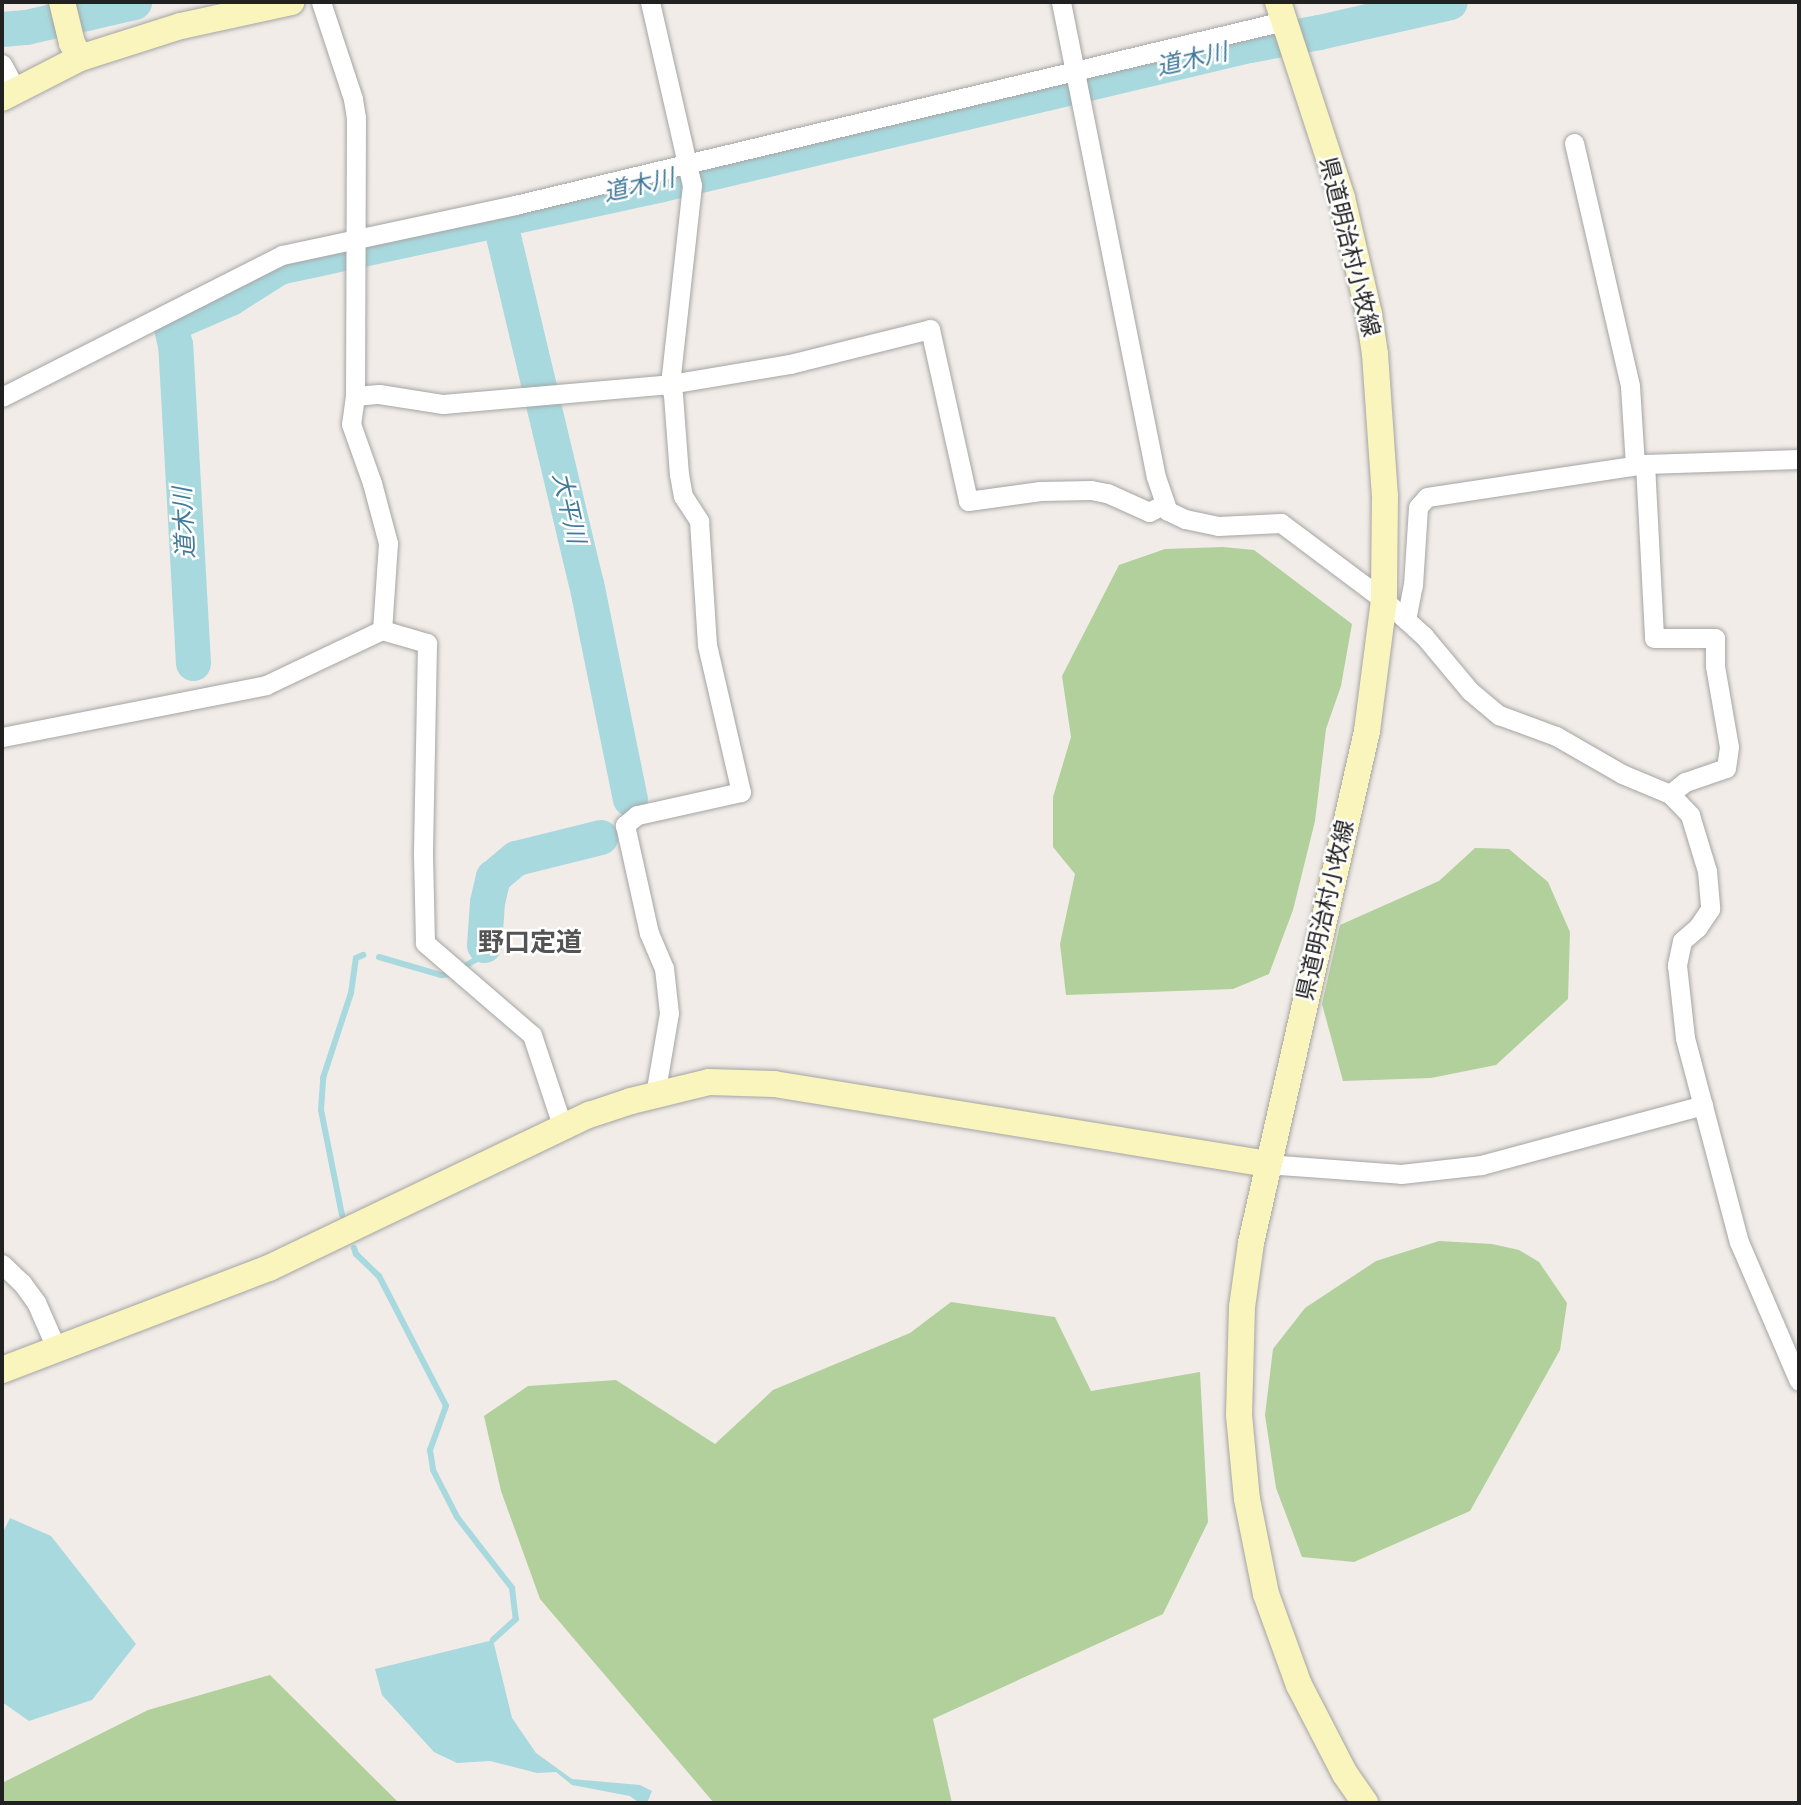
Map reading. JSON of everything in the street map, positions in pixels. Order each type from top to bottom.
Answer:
[{"type":"main road","points":[[62,2],[76,51]]},
{"type":"main road","points":[[9,94],[76,51],[291,2]]},
{"type":"main road","name":"県道明治村小牧線","points":[[1281,11],[1342,198],[1369,314],[1384,484],[1384,600],[1367,731],[1266,1164],[1242,1307],[1239,1415],[1247,1499],[1266,1594],[1298,1685],[1339,1763],[1364,1803]]},
{"type":"main road","points":[[2,1370],[269,1268],[589,1115],[709,1082],[775,1084],[1266,1164]]},
{"type":"street","points":[[321,2],[353,99],[356,237],[355,396],[351,424],[372,483],[388,543],[382,630]]},
{"type":"street","points":[[650,2],[688,172],[670,384],[683,496],[699,521],[707,645],[741,792],[637,815],[625,825],[649,933],[664,968],[669,1013],[655,1095]]},
{"type":"street","points":[[1062,2],[1156,477],[1168,511],[1185,519],[1218,526],[1281,523],[1384,600],[1424,636],[1470,691],[1499,715],[1556,736],[1622,774],[1670,794],[1690,815],[1707,871],[1710,909],[1698,927],[1682,941],[1677,965],[1685,1038],[1739,1242],[1799,1381]]},
{"type":"street","points":[[2,397],[282,255],[356,237],[688,172],[1077,81],[1281,11]]},
{"type":"street","points":[[2,64],[9,94]]},
{"type":"street","points":[[1574,143],[1630,386],[1640,464],[1654,638],[1715,638],[1715,666],[1729,747],[1726,768],[1685,782],[1670,794]]},
{"type":"street","points":[[355,396],[379,394],[443,404],[670,384],[790,364],[930,329],[968,501],[1040,491],[1091,490],[1107,493],[1149,512],[1164,504]]},
{"type":"street","points":[[1406,620],[1413,585],[1418,507],[1427,497],[1640,464],[1799,459]]},
{"type":"street","points":[[2,737],[266,685],[382,630],[427,643],[425,943],[532,1035],[563,1128]]},
{"type":"street","points":[[1266,1164],[1401,1174],[1481,1165],[1703,1105]]},
{"type":"street","points":[[2,1264],[22,1283],[36,1302],[57,1350]]},
{"type":"green space","points":[[1223,547],[1254,550],[1352,624],[1341,686],[1326,729],[1315,821],[1293,910],[1269,974],[1233,989],[1066,995],[1060,944],[1075,874],[1053,847],[1053,797],[1071,737],[1062,676],[1119,565],[1165,549]]},
{"type":"green space","points":[[1475,848],[1509,849],[1548,882],[1570,932],[1568,999],[1496,1065],[1431,1078],[1343,1081],[1322,1004],[1340,925],[1439,881]]},
{"type":"green space","points":[[1439,1241],[1492,1244],[1519,1250],[1539,1262],[1567,1303],[1560,1350],[1470,1511],[1354,1562],[1302,1557],[1276,1488],[1265,1415],[1273,1349],[1305,1308],[1376,1261]]},
{"type":"green space","points":[[951,1302],[1055,1317],[1091,1391],[1200,1372],[1208,1522],[1163,1614],[933,1719],[952,1803],[714,1803],[540,1599],[501,1491],[484,1416],[528,1386],[616,1380],[715,1444],[773,1390],[910,1333]]},
{"type":"green space","points":[[270,1675],[399,1803],[2,1803],[2,1783],[148,1710]]},
{"type":"water","points":[[10,1518],[51,1536],[136,1644],[92,1700],[29,1721],[2,1702],[2,1534]]},
{"type":"water","points":[[493,1640],[512,1718],[536,1753],[572,1779],[640,1785],[652,1791],[647,1803],[639,1803],[630,1796],[572,1785],[556,1772],[537,1773],[490,1761],[457,1763],[434,1752],[382,1695],[375,1669]]},
{"type":"waterway","points":[[2,29],[26,27],[134,2]]},
{"type":"waterway","name":"道木川","points":[[193,663],[175,345],[170,324],[230,298],[279,267],[658,185],[1249,45],[1450,2]]},
{"type":"waterway","name":"大平川","points":[[499,219],[586,583],[630,799]]},
{"type":"waterway","name":"大平川","points":[[484,945],[487,902],[493,877],[516,858],[600,837]]},
{"type":"waterway","points":[[463,967],[475,960],[484,945]]},
{"type":"waterway","points":[[342,1215],[321,1110],[323,1078],[351,993],[356,958],[363,955]]},
{"type":"waterway","points":[[379,957],[441,975],[452,974]]},
{"type":"waterway","points":[[354,1248],[356,1254],[379,1276],[446,1406],[430,1450],[433,1470],[457,1517],[512,1588],[516,1619],[493,1640]]},
{"type":"district","name":"野口定道","points":[[530,943]]}]
